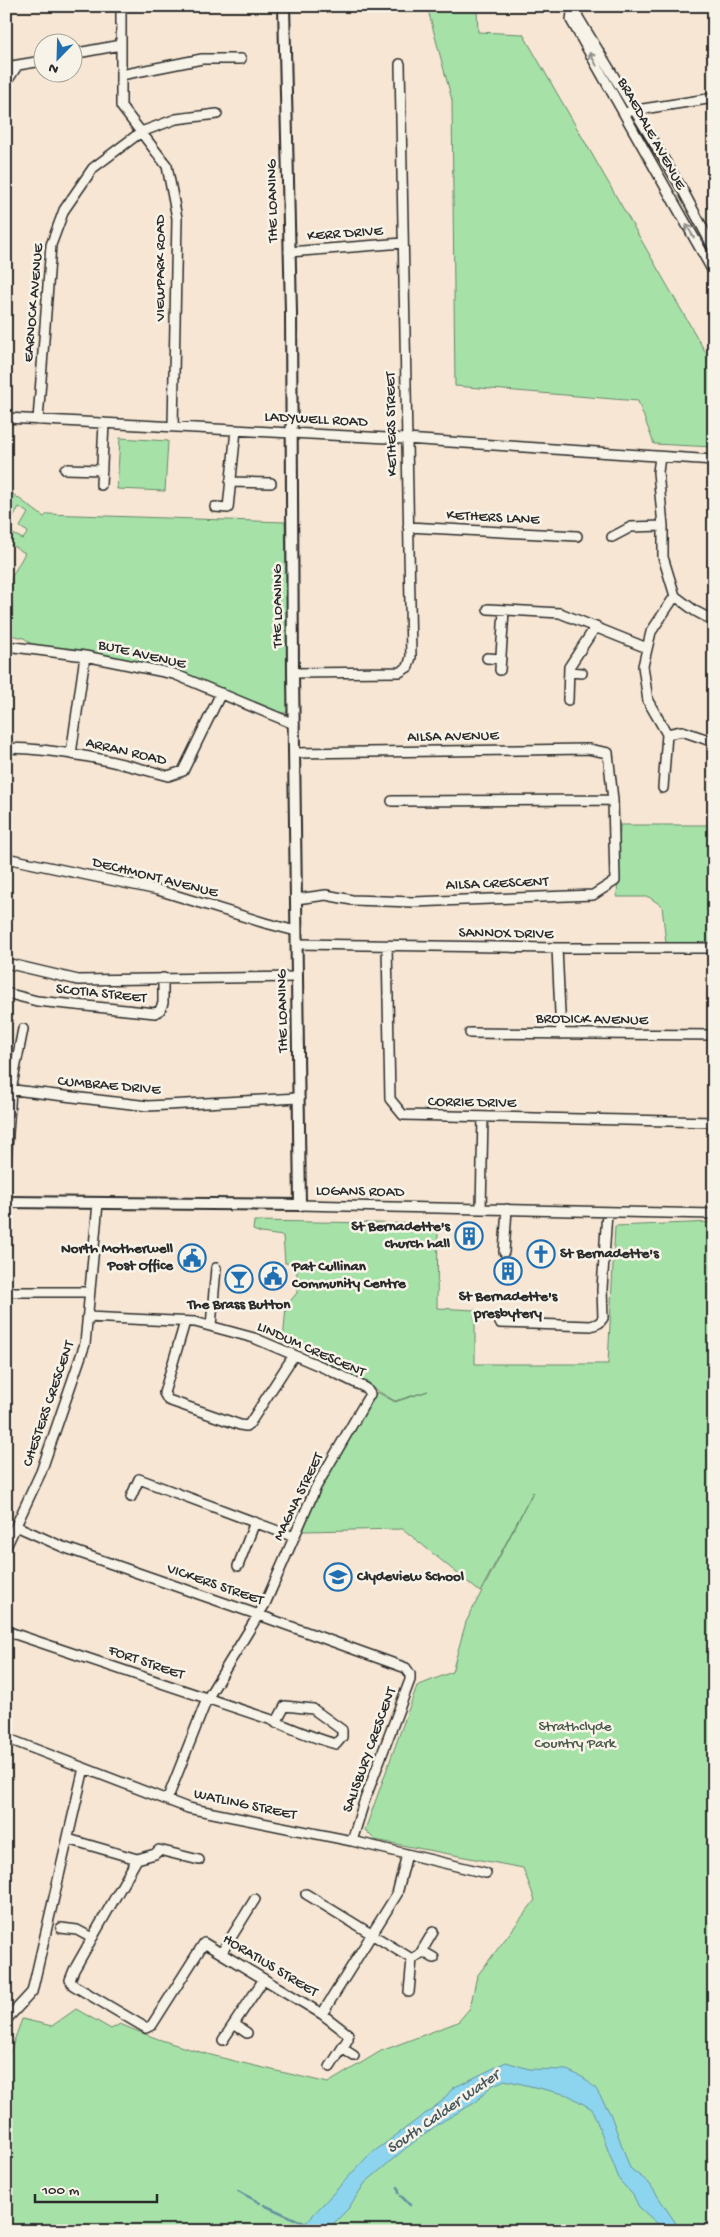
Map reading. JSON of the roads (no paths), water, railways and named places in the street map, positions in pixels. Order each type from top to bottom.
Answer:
[{"type":"street","name":"VIEWPARK ROAD","points":[[121,6],[121,106],[167,166],[177,218],[173,427]]},
{"type":"street","name":"THE LOANING","points":[[284,6],[290,252],[300,1206]]},
{"type":"street","name":"BRAEDALE AVENUE","points":[[574,6],[578,17],[682,189],[714,249]]},
{"type":"street","name":"BRAEDALE AVENUE","points":[[574,6],[571,20],[714,273]]},
{"type":"street","points":[[82,52],[121,45]]},
{"type":"street","points":[[121,75],[202,59],[241,59]]},
{"type":"street","points":[[6,67],[32,62]]},
{"type":"street","name":"KETHERS STREET","points":[[293,672],[387,674],[400,672],[408,667],[410,657],[400,64]]},
{"type":"street","points":[[6,83],[16,66]]},
{"type":"street","points":[[622,111],[634,111],[714,98]]},
{"type":"street","name":"EARNOCK AVENUE","points":[[38,420],[51,245],[64,210],[93,168],[141,132],[176,119],[217,114]]},
{"type":"street","name":"KERR DRIVE","points":[[290,252],[403,244]]},
{"type":"street","name":"LADYWELL ROAD","points":[[6,418],[406,438],[714,460]]},
{"type":"street","points":[[101,484],[104,423]]},
{"type":"street","points":[[215,507],[228,508],[236,430]]},
{"type":"street","points":[[660,457],[658,472],[663,526],[663,557],[675,596],[695,612],[714,621]]},
{"type":"street","points":[[65,469],[102,470]]},
{"type":"street","points":[[230,482],[271,483]]},
{"type":"street","name":"KETHERS LANE","points":[[408,526],[577,536]]},
{"type":"street","points":[[612,537],[631,527],[663,526]]},
{"type":"street","points":[[664,788],[667,734],[648,701],[643,666],[651,632],[675,596]]},
{"type":"street","points":[[488,609],[560,613],[647,648]]},
{"type":"street","points":[[500,670],[504,611]]},
{"type":"street","points":[[568,700],[569,667],[596,626]]},
{"type":"street","name":"BUTE AVENUE","points":[[6,646],[85,656],[174,674],[294,724]]},
{"type":"street","points":[[71,754],[85,656]]},
{"type":"street","points":[[487,658],[501,659]]},
{"type":"street","points":[[569,672],[582,673]]},
{"type":"street","name":"ARRAN ROAD","points":[[6,748],[71,754],[117,761],[168,776],[177,774],[183,771],[221,693]]},
{"type":"street","points":[[667,734],[682,731],[714,742]]},
{"type":"street","name":"AILSA AVENUE","points":[[294,753],[588,749],[608,754],[610,758]]},
{"type":"street","name":"AILSA CRESCENT","points":[[296,898],[326,895],[352,900],[414,902],[593,895],[615,881],[610,758]]},
{"type":"street","points":[[392,801],[613,800]]},
{"type":"street","name":"DECHMONT AVENUE","points":[[6,858],[158,890],[265,923],[296,930]]},
{"type":"street","name":"SANNOX DRIVE","points":[[297,944],[557,948],[714,948]]},
{"type":"street","name":"CORRIE DRIVE","points":[[387,946],[390,1099],[402,1115],[714,1122]]},
{"type":"street","points":[[557,948],[561,1034]]},
{"type":"street","name":"SCOTIA STREET","points":[[6,963],[78,980],[297,977]]},
{"type":"street","name":"SCOTIA STREET","points":[[6,993],[37,1001],[155,1013],[160,1010],[163,1003],[163,978]]},
{"type":"street","points":[[6,1162],[9,1090],[23,1029]]},
{"type":"street","name":"BRODICK AVENUE","points":[[470,1033],[714,1035]]},
{"type":"street","name":"CUMBRAE DRIVE","points":[[9,1090],[148,1106],[299,1098]]},
{"type":"street","points":[[481,1209],[483,1117]]},
{"type":"street","name":"LOGANS ROAD","points":[[6,1202],[714,1214]]},
{"type":"street","name":"CHESTERS CRESCENT","points":[[6,1547],[41,1472],[85,1344],[98,1203]]},
{"type":"street","points":[[504,1252],[507,1209]]},
{"type":"street","points":[[500,1323],[591,1326],[599,1323],[603,1318],[602,1289],[607,1212]]},
{"type":"street","points":[[211,1326],[216,1268]]},
{"type":"street","points":[[6,1292],[90,1292]]},
{"type":"street","name":"LINDUM CRESCENT","points":[[88,1316],[185,1322],[211,1326],[254,1338],[294,1355],[366,1388],[370,1394]]},
{"type":"street","points":[[185,1322],[164,1393],[168,1400],[240,1426],[246,1426],[250,1423],[294,1355]]},
{"type":"street","name":"MAGNA STREET","points":[[167,1800],[207,1698],[259,1614],[316,1487],[370,1394]]},
{"type":"street","points":[[131,1497],[139,1479],[294,1537]]},
{"type":"street","points":[[238,1566],[255,1522]]},
{"type":"street","name":"VICKERS STREET","points":[[16,1526],[63,1547],[259,1614],[406,1668]]},
{"type":"street","name":"FORT STREET","points":[[6,1631],[207,1698],[336,1744],[342,1737],[342,1730],[313,1709],[285,1706],[276,1722]]},
{"type":"street","name":"SALISBURY CRESCENT","points":[[352,1841],[364,1802],[410,1680],[410,1674],[406,1668]]},
{"type":"street","name":"WATLING STREET","points":[[6,1738],[188,1808],[352,1841],[486,1873]]},
{"type":"street","points":[[8,2018],[32,1992],[84,1768]]},
{"type":"street","points":[[68,1839],[137,1858],[155,1854],[159,1850],[199,1860]]},
{"type":"street","name":"HORATIUS STREET","points":[[322,2014],[396,1894],[407,1854]]},
{"type":"street","points":[[61,1928],[77,1930],[92,1938],[137,1858]]},
{"type":"street","points":[[306,1894],[412,1959]]},
{"type":"street","points":[[222,1952],[255,1899]]},
{"type":"street","points":[[409,1992],[412,1959],[422,1952],[433,1932]]},
{"type":"street","name":"HORATIUS STREET","points":[[92,1938],[70,1980],[73,1985],[146,2028],[152,2025],[204,1943],[222,1952],[322,2014],[348,2034],[342,2048]]},
{"type":"street","points":[[422,1952],[434,1958]]},
{"type":"street","points":[[223,2040],[264,1979]]},
{"type":"street","points":[[234,2024],[247,2033]]},
{"type":"street","points":[[330,2067],[342,2048],[354,2056]]},
{"type":"water","name":"South Calder Water","points":[[506,2062],[529,2069],[567,2070],[584,2078],[596,2089],[610,2113],[630,2168],[649,2183],[681,2231],[666,2231],[639,2207],[633,2195],[620,2181],[592,2109],[568,2095],[505,2080],[491,2086],[476,2102],[438,2124],[406,2148],[365,2183],[348,2209],[326,2231],[298,2231],[368,2156],[441,2102],[453,2088]]},
{"type":"water","points":[[20,2224],[34,2224],[46,2231],[15,2231]]},
{"type":"waterway","points":[[398,2187],[399,2193]]},
{"type":"waterway","points":[[238,2191],[260,2203]]},
{"type":"waterway","points":[[401,2196],[410,2205]]},
{"type":"waterway","points":[[264,2205],[308,2225]]},
{"type":"place","name":"St Bernadette's church hall","points":[[469,1236]]},
{"type":"place","name":"St Bernadette's","points":[[541,1254]]},
{"type":"place","name":"North Motherwell Post Office","points":[[192,1258]]},
{"type":"place","name":"St Bernadette's presbytery","points":[[508,1271]]},
{"type":"place","name":"Pat Cullinan Community Centre","points":[[273,1276]]},
{"type":"place","name":"The Brass Button","points":[[239,1279]]},
{"type":"place","name":"Clydeview School","points":[[338,1577]]},
{"type":"park label","name":"Strathclyde Country Park","points":[[575,1736]]}]
